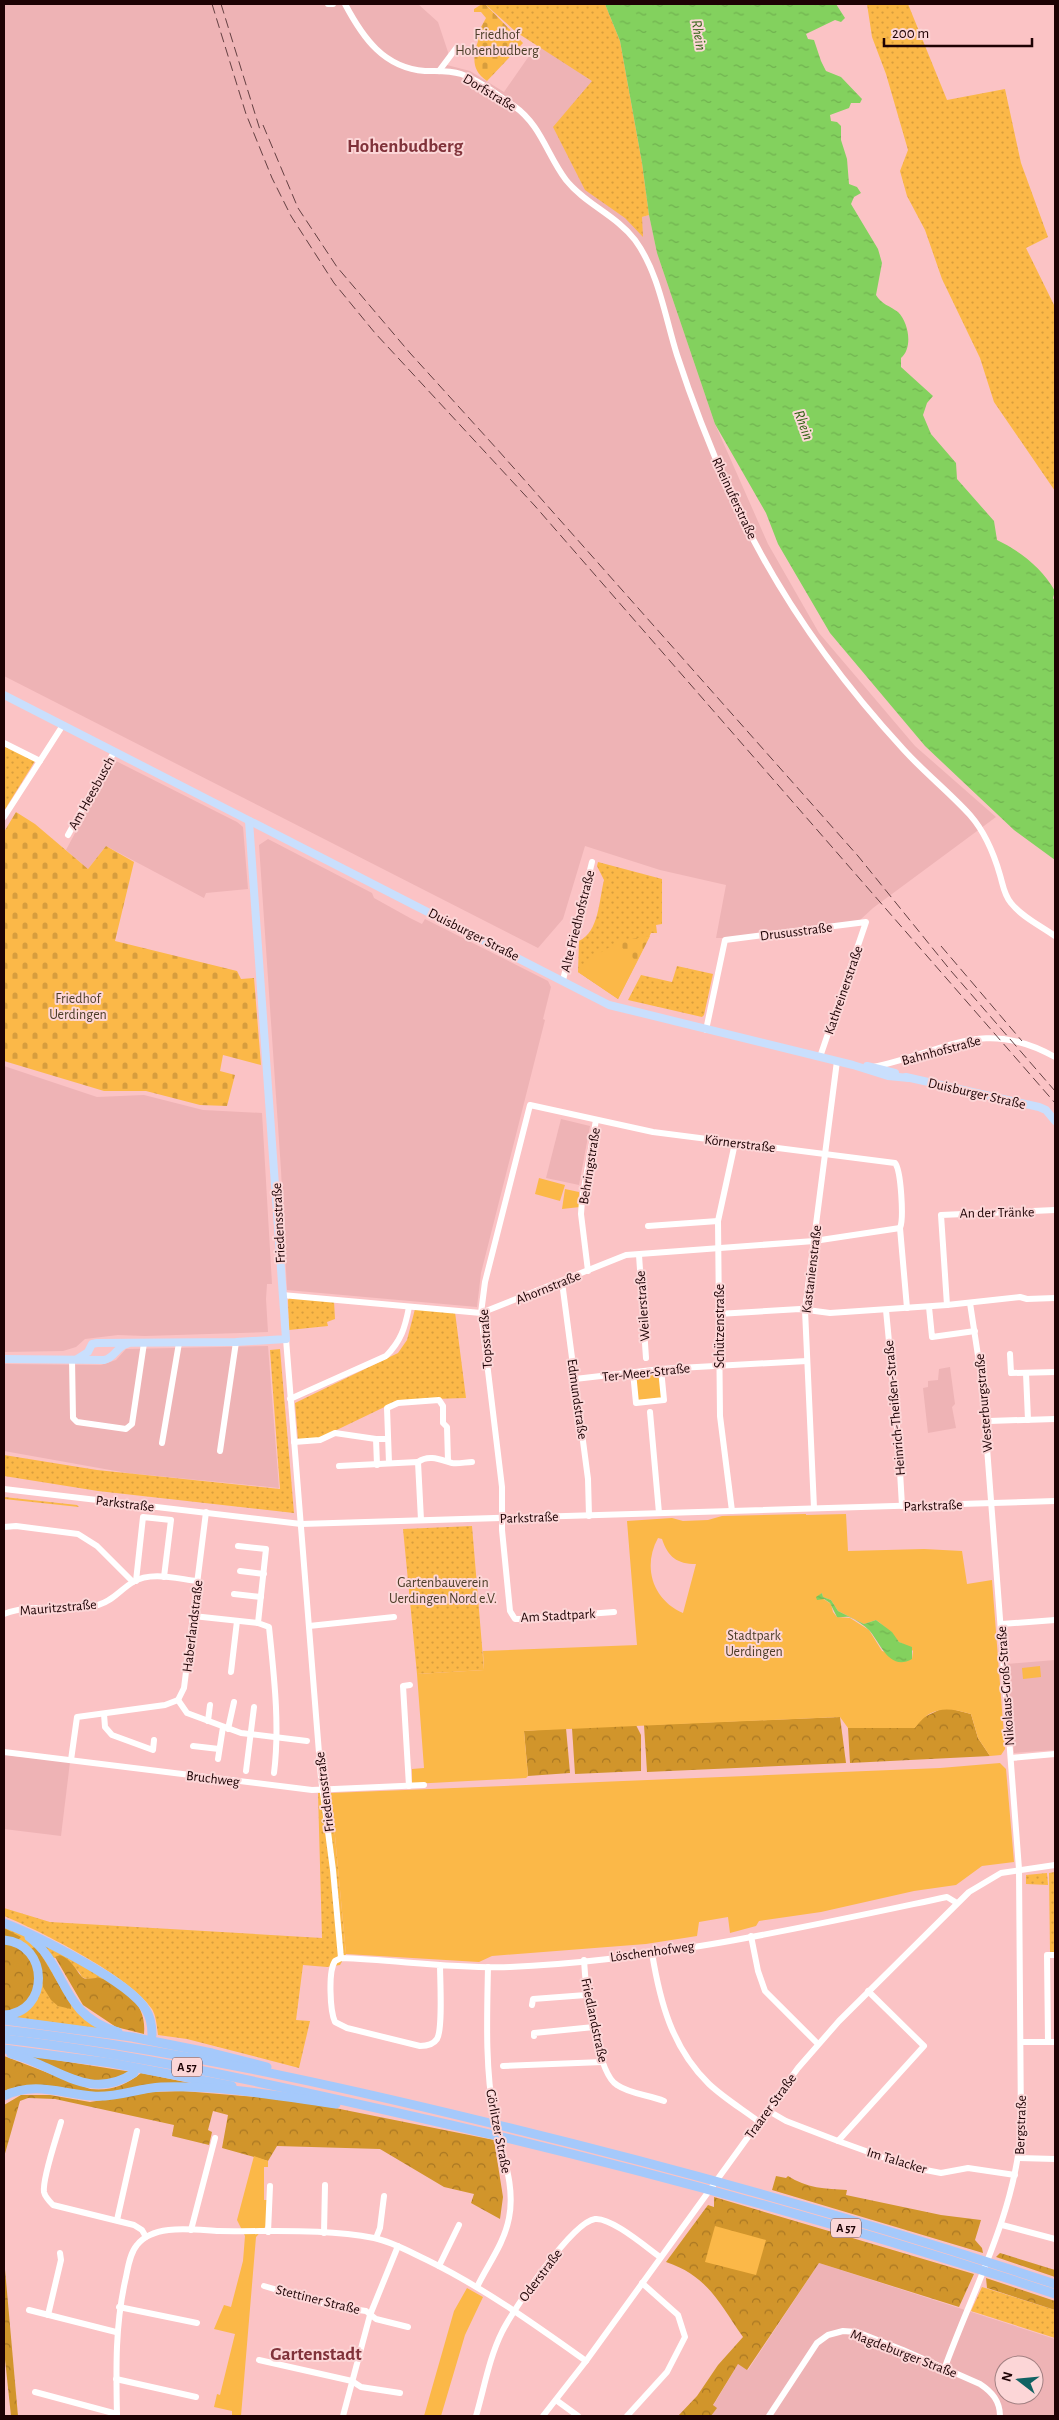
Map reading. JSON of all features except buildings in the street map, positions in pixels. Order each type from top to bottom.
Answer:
[{"type":"highway","points":[[4,1923],[47,1942],[128,1989],[146,2009],[151,2022],[152,2035]]},
{"type":"highway","points":[[18,1929],[46,1954],[66,1992],[83,2014],[113,2031],[132,2037]]},
{"type":"highway","points":[[4,1940],[20,1945],[29,1952],[38,1965],[40,1979],[36,1996],[30,2003],[22,2010],[4,2015]]},
{"type":"highway","points":[[4,2020],[132,2037],[212,2052],[288,2072],[310,2081]]},
{"type":"highway","name":"A 57","points":[[4,2030],[112,2044],[310,2081],[511,2128],[725,2184],[973,2262],[1055,2284]]},
{"type":"highway","name":"A 57","points":[[4,2040],[110,2053],[193,2068],[490,2133],[694,2185],[973,2262]]},
{"type":"highway","points":[[4,2050],[111,2062],[279,2096],[346,2106],[369,2106]]},
{"type":"highway","points":[[4,2050],[83,2082],[98,2085],[114,2084],[134,2073]]},
{"type":"highway","points":[[4,2096],[30,2088],[44,2088],[93,2096],[122,2094],[159,2087],[178,2087],[279,2096]]},
{"type":"highway","name":"A 57","points":[[993,2268],[1055,2294]]},
{"type":"main road","name":"Duisburger Straße","points":[[4,695],[610,1005],[853,1065],[888,1076],[909,1078]]},
{"type":"main road","name":"Friedensstraße","points":[[249,821],[286,1339]]},
{"type":"main road","name":"Bahnhofstraße","points":[[853,1065],[873,1067]]},
{"type":"main road","name":"Duisburger Straße","points":[[873,1067],[909,1078],[1044,1109],[1055,1121]]},
{"type":"main road","points":[[74,1359],[88,1352],[92,1344],[109,1342],[179,1343],[286,1339]]},
{"type":"main road","points":[[109,1342],[113,1348],[112,1357]]},
{"type":"main road","points":[[112,1357],[116,1349],[129,1343]]},
{"type":"main road","points":[[88,1352],[92,1360]]},
{"type":"main road","points":[[4,1359],[92,1360],[112,1357]]},
{"type":"street","points":[[328,4],[333,4]]},
{"type":"street","name":"Dorfstraße","points":[[346,4],[359,30],[384,58],[408,68],[439,70],[466,75],[516,107],[540,132],[552,155]]},
{"type":"street","points":[[439,70],[457,47]]},
{"type":"street","name":"Rheinuferstraße","points":[[552,155],[568,182],[580,194],[624,228],[647,260],[687,384],[730,491],[746,526],[790,604],[826,656],[866,708],[912,759],[970,816],[994,857],[1008,900],[1055,936]]},
{"type":"street","points":[[4,817],[63,725]]},
{"type":"street","points":[[4,743],[40,761]]},
{"type":"street","name":"Am Heesbusch","points":[[68,835],[114,752]]},
{"type":"street","name":"Alte Friedhofstraße","points":[[563,980],[592,862]]},
{"type":"street","name":"Drususstraße","points":[[706,1030],[725,940],[866,922]]},
{"type":"street","name":"Kathreinerstraße","points":[[820,1057],[866,922]]},
{"type":"street","name":"Bahnhofstraße","points":[[873,1067],[970,1039],[1003,1038],[1030,1045],[1055,1057]]},
{"type":"street","points":[[900,1075],[898,1070],[901,1060]]},
{"type":"street","name":"Kastanienstraße","points":[[814,1508],[805,1310],[837,1062]]},
{"type":"street","name":"Körnerstraße","points":[[530,1105],[653,1132],[895,1163],[900,1172],[902,1219],[900,1228]]},
{"type":"street","name":"Topsstraße","points":[[502,1518],[502,1487],[481,1313],[485,1282],[530,1105]]},
{"type":"street","name":"Behringstraße","points":[[588,1271],[582,1200],[596,1120]]},
{"type":"street","name":"Schützenstraße","points":[[732,1511],[720,1416],[718,1221],[735,1143]]},
{"type":"street","name":"An der Tränke","points":[[946,1306],[941,1216],[944,1214],[1000,1214],[1055,1210]]},
{"type":"street","points":[[648,1226],[718,1221]]},
{"type":"street","points":[[814,1241],[900,1228],[907,1308]]},
{"type":"street","name":"Ahornstraße","points":[[282,1295],[481,1313],[626,1255],[814,1241]]},
{"type":"street","name":"Weilerstraße","points":[[639,1255],[646,1364]]},
{"type":"street","name":"Edmundstraße","points":[[562,1282],[588,1479],[589,1516]]},
{"type":"street","points":[[718,1314],[805,1310],[830,1313],[946,1306],[1020,1297],[1027,1299],[1055,1298]]},
{"type":"street","name":"Westerburgstraße","points":[[970,1303],[982,1382],[992,1503]]},
{"type":"street","points":[[290,1399],[386,1356],[398,1344],[404,1332],[409,1307]]},
{"type":"street","points":[[929,1307],[932,1337],[975,1331]]},
{"type":"street","name":"Heinrich-Theißen-Straße","points":[[886,1310],[898,1437],[902,1506]]},
{"type":"street","name":"Friedensstraße","points":[[286,1339],[321,1778],[324,1791],[340,1958]]},
{"type":"street","points":[[220,1451],[236,1342]]},
{"type":"street","points":[[74,1359],[73,1418],[77,1422],[126,1429],[132,1424],[144,1343]]},
{"type":"street","points":[[162,1443],[179,1343]]},
{"type":"street","points":[[1010,1354],[1011,1373],[1055,1372]]},
{"type":"street","name":"Ter-Meer-Straße","points":[[575,1379],[633,1372],[646,1364],[661,1368],[806,1360]]},
{"type":"street","points":[[633,1372],[636,1403],[650,1406],[664,1400],[661,1368]]},
{"type":"street","points":[[1026,1373],[1028,1420]]},
{"type":"street","points":[[389,1463],[387,1408],[398,1403],[439,1400],[443,1406],[443,1423],[447,1427],[448,1461]]},
{"type":"street","points":[[650,1406],[659,1513]]},
{"type":"street","points":[[988,1421],[1055,1419]]},
{"type":"street","points":[[294,1442],[320,1440],[335,1432],[376,1440],[388,1439]]},
{"type":"street","points":[[376,1440],[377,1464]]},
{"type":"street","points":[[339,1466],[418,1462],[423,1458],[444,1458],[448,1461],[472,1462]]},
{"type":"street","points":[[418,1462],[420,1520]]},
{"type":"street","name":"Parkstraße","points":[[4,1489],[301,1524],[1055,1501]]},
{"type":"street","name":"Nikolaus-Groß-Straße","points":[[992,1503],[1019,1869]]},
{"type":"street","name":"Haberlandstraße","points":[[178,1700],[184,1688],[206,1512]]},
{"type":"street","points":[[134,1581],[143,1517],[172,1520],[164,1577]]},
{"type":"street","name":"Am Stadtpark","points":[[502,1518],[511,1616],[522,1620],[614,1612]]},
{"type":"street","points":[[4,1527],[16,1526],[78,1534],[97,1546],[134,1581]]},
{"type":"street","points":[[238,1546],[266,1548],[258,1623]]},
{"type":"street","points":[[240,1571],[264,1574]]},
{"type":"street","name":"Mauritzstraße","points":[[4,1613],[19,1609],[100,1604],[117,1595],[134,1581],[144,1577],[164,1577],[197,1581]]},
{"type":"street","points":[[234,1594],[261,1597]]},
{"type":"street","points":[[193,1616],[265,1624],[269,1627],[277,1738],[274,1773]]},
{"type":"street","points":[[309,1626],[394,1616]]},
{"type":"street","points":[[1001,1624],[1055,1620]]},
{"type":"street","points":[[230,1672],[236,1621]]},
{"type":"street","points":[[409,1786],[403,1686],[410,1686]]},
{"type":"street","points":[[71,1760],[77,1717],[166,1705],[178,1700],[187,1713],[250,1736],[307,1741]]},
{"type":"street","points":[[218,1760],[219,1748],[234,1702]]},
{"type":"street","points":[[208,1722],[210,1705]]},
{"type":"street","points":[[246,1770],[254,1707]]},
{"type":"street","points":[[104,1714],[105,1727],[112,1735],[153,1750],[154,1740]]},
{"type":"street","points":[[193,1746],[219,1748]]},
{"type":"street","name":"Bruchweg","points":[[4,1752],[324,1791],[424,1785]]},
{"type":"street","points":[[1011,1758],[1055,1754]]},
{"type":"street","name":"Traarer Straße","points":[[543,2416],[586,2361],[758,2121],[818,2044],[868,1991],[957,1903],[990,1877],[1019,1869],[1055,1865]]},
{"type":"street","name":"Bergstraße","points":[[945,2367],[967,2306],[1002,2225],[1019,2158],[1021,2042],[1019,1869]]},
{"type":"street","name":"Löschenhofweg","points":[[340,1958],[488,1967],[584,1960],[652,1952],[751,1936],[946,1896],[957,1903]]},
{"type":"street","points":[[751,1936],[758,1971],[766,1990],[818,2044]]},
{"type":"street","points":[[652,1952],[663,2009],[676,2040],[710,2084],[758,2121]]},
{"type":"street","points":[[1021,2042],[1052,2042],[1047,1955],[1055,1955]]},
{"type":"street","points":[[340,1958],[335,1961],[331,1968],[332,2011],[335,2022],[347,2028],[426,2046],[432,2044],[439,2035],[440,1965]]},
{"type":"street","name":"Friedlandstraße","points":[[584,1960],[586,1995],[607,2074],[615,2085],[664,2102]]},
{"type":"street","name":"Görlitzer Straße","points":[[477,2287],[502,2240],[509,2217],[510,2193],[505,2153],[494,2117],[488,2068],[488,1967]]},
{"type":"street","points":[[838,2141],[924,2046],[868,1991]]},
{"type":"street","points":[[532,2005],[533,1999],[586,1995]]},
{"type":"street","points":[[534,2036],[534,2033],[546,2031],[594,2027]]},
{"type":"street","points":[[504,2066],[603,2062]]},
{"type":"street","name":"Im Talacker","points":[[767,2110],[786,2121],[902,2164],[941,2173],[968,2168],[1015,2175]]},
{"type":"street","points":[[61,2122],[44,2191],[47,2198],[53,2204],[134,2225],[142,2230],[146,2237]]},
{"type":"street","points":[[117,2220],[136,2131]]},
{"type":"street","points":[[190,2230],[215,2138]]},
{"type":"street","points":[[1019,2158],[1055,2159]]},
{"type":"street","points":[[324,2233],[325,2185]]},
{"type":"street","points":[[268,2232],[270,2186]]},
{"type":"street","points":[[376,2238],[380,2228],[384,2196]]},
{"type":"street","name":"Oderstraße","points":[[476,2416],[502,2331],[562,2246],[587,2221],[596,2219],[608,2221],[660,2257]]},
{"type":"street","points":[[439,2266],[460,2225]]},
{"type":"street","points":[[1002,2225],[1055,2240]]},
{"type":"street","points":[[35,2392],[117,2415],[116,2332],[119,2307],[129,2262],[136,2246],[146,2237],[157,2233],[190,2230],[324,2233],[376,2238],[398,2246],[477,2287],[515,2310],[586,2361]]},
{"type":"street","name":"Stettiner Straße","points":[[345,2415],[370,2315],[398,2246]]},
{"type":"street","points":[[48,2315],[61,2260],[60,2252]]},
{"type":"street","points":[[627,2416],[667,2372],[677,2356],[685,2337],[678,2315],[642,2283]]},
{"type":"street","name":"Stettiner Straße","points":[[264,2286],[331,2306],[366,2311],[376,2319],[408,2327]]},
{"type":"street","points":[[119,2307],[198,2323]]},
{"type":"street","points":[[29,2310],[116,2332]]},
{"type":"street","name":"Magdeburger Straße","points":[[769,2416],[817,2343],[835,2332],[857,2332],[945,2367],[990,2391],[996,2400],[1000,2416]]},
{"type":"street","points":[[260,2360],[352,2381],[361,2387],[400,2393]]},
{"type":"street","points":[[116,2379],[196,2397]]},
{"type":"street","points":[[556,2400],[578,2416]]},
{"type":"shaded area","points":[[4,4],[418,4],[438,22],[448,52],[447,65],[470,71],[504,92],[538,43],[605,65],[642,217],[649,215],[657,253],[715,424],[768,544],[819,633],[915,746],[996,817],[873,908],[860,920],[860,923],[736,938],[716,938],[726,885],[660,870],[585,846],[563,919],[538,948],[4,676]]},
{"type":"shaded area","points":[[114,760],[237,822],[243,827],[248,889],[206,893],[204,898],[106,846],[88,869],[66,850]]},
{"type":"shaded area","points":[[268,839],[372,893],[374,898],[410,918],[422,924],[425,919],[548,981],[551,987],[543,1019],[545,1020],[481,1273],[477,1307],[287,1290],[281,1170],[259,845]]},
{"type":"shaded area","points":[[4,1066],[97,1097],[144,1095],[203,1110],[262,1113],[272,1284],[267,1284],[268,1332],[145,1336],[118,1335],[85,1339],[76,1347],[63,1351],[4,1352]]},
{"type":"shaded area","points":[[561,1119],[590,1126],[579,1185],[546,1178]]},
{"type":"shaded area","points":[[268,1346],[279,1488],[127,1473],[4,1451],[4,1364],[101,1365],[116,1360],[126,1349]]},
{"type":"shaded area","points":[[950,1367],[955,1404],[952,1407],[956,1428],[928,1433],[923,1388],[928,1387],[928,1381],[938,1380],[939,1369]]},
{"type":"shaded area","points":[[1055,1660],[1055,1750],[1014,1753],[1007,1664]]},
{"type":"shaded area","points":[[4,1755],[70,1762],[61,1836],[4,1829]]},
{"type":"shaded area","points":[[819,2263],[1055,2339],[1055,2416],[711,2416],[713,2406],[738,2364],[748,2370]]},
{"type":"green space","points":[[485,4],[605,4],[620,41],[642,163],[649,215],[642,217],[643,237],[625,218],[585,190],[553,127],[592,81],[516,32]]},
{"type":"green space","name":"Friedhof Hohenbudberg","points":[[485,4],[523,43],[487,81],[478,72],[474,58],[478,41],[475,38],[486,18],[481,12],[474,12],[474,9]]},
{"type":"green space","points":[[867,4],[908,4],[947,100],[1005,89],[1021,163],[1048,237],[1026,248],[1055,307],[1055,491],[994,402],[980,358],[942,279],[925,230],[907,196],[900,171],[908,150],[886,74],[872,37]]},
{"type":"green space","points":[[4,746],[35,761],[4,811]]},
{"type":"green space","name":"Friedhof Uerdingen","points":[[16,812],[35,824],[88,869],[106,846],[134,862],[115,941],[237,971],[241,979],[254,978],[261,1065],[223,1055],[220,1071],[235,1075],[227,1106],[200,1105],[146,1091],[104,1091],[4,1061],[4,832]]},
{"type":"green space","points":[[598,862],[662,879],[662,924],[656,925],[657,933],[651,933],[618,999],[578,972],[579,941],[586,937],[594,923],[604,880],[597,866]]},
{"type":"green space","points":[[650,936],[637,962],[617,943],[625,940]]},
{"type":"green space","points":[[617,943],[637,962],[618,999],[578,972],[598,954]]},
{"type":"green space","points":[[677,966],[713,974],[702,1017],[628,1000],[641,975],[672,982]]},
{"type":"green space","points":[[539,1178],[565,1185],[560,1201],[535,1194]]},
{"type":"green space","points":[[565,1189],[579,1192],[580,1207],[562,1209]]},
{"type":"green space","points":[[290,1297],[334,1301],[335,1319],[327,1322],[328,1326],[289,1330],[288,1300]]},
{"type":"green space","points":[[415,1309],[455,1312],[466,1398],[399,1400],[320,1438],[298,1440],[295,1403],[398,1353],[407,1340]]},
{"type":"green space","points":[[280,1349],[294,1513],[98,1491],[4,1476],[4,1455],[97,1470],[280,1489],[270,1350]]},
{"type":"green space","points":[[659,1371],[662,1398],[637,1400],[635,1373]]},
{"type":"green space","points":[[4,1497],[77,1505],[79,1507],[4,1499]]},
{"type":"green space","name":"Stadtpark Uerdingen","points":[[846,1514],[848,1551],[924,1549],[962,1551],[967,1584],[992,1580],[1005,1749],[1001,1755],[990,1756],[978,1738],[971,1714],[954,1710],[940,1710],[927,1716],[915,1728],[848,1728],[840,1717],[524,1731],[528,1776],[526,1778],[412,1784],[412,1769],[424,1768],[417,1674],[484,1670],[483,1651],[637,1645],[627,1521],[672,1518],[683,1521],[708,1520],[722,1516]],"holes":[[[658,1538],[662,1539],[670,1555],[678,1561],[696,1564],[683,1613],[664,1600],[653,1581],[651,1560]],[[822,1593],[823,1597],[831,1600],[838,1611],[864,1624],[876,1620],[879,1622],[899,1642],[913,1651],[912,1659],[882,1651],[869,1630],[850,1618],[837,1617],[833,1612],[831,1604],[819,1596]]]},
{"type":"green space","name":"Gartenbauverein Uerdingen Nord e.V.","points":[[472,1526],[484,1670],[417,1674],[403,1529]]},
{"type":"green space","points":[[1040,1666],[1041,1677],[1023,1679],[1022,1668]]},
{"type":"green space","points":[[941,1709],[952,1709],[971,1714],[978,1738],[990,1756],[850,1763],[848,1728],[914,1728],[922,1718]]},
{"type":"green space","points":[[840,1717],[846,1763],[647,1772],[644,1725]]},
{"type":"green space","points":[[636,1725],[641,1735],[641,1771],[575,1774],[572,1728]]},
{"type":"green space","points":[[566,1728],[570,1773],[528,1776],[524,1731]]},
{"type":"green space","points":[[1000,1763],[1006,1769],[1014,1862],[982,1866],[956,1885],[914,1891],[821,1912],[759,1921],[756,1926],[730,1933],[728,1917],[699,1922],[697,1936],[646,1944],[492,1956],[479,1962],[346,1954],[331,1793],[940,1768]]},
{"type":"green space","points":[[318,1793],[331,1793],[346,1954],[340,1965],[327,1967],[303,1965],[296,2020],[310,2021],[299,2068],[187,2039],[158,2035],[152,2009],[141,1996],[125,1983],[84,1956],[40,1932],[4,1916],[4,1908],[50,1922],[322,1938]]},
{"type":"green space","points":[[1055,1872],[1055,1952],[1050,1952],[1049,1873]]},
{"type":"green space","points":[[1047,1873],[1048,1885],[1026,1884],[1026,1875]]},
{"type":"green space","points":[[4,1926],[25,1932],[114,1983],[100,1978],[87,1979],[82,1977],[60,1955],[49,1961],[63,1988],[101,2029],[12,2017]]},
{"type":"green space","points":[[4,1928],[21,1937],[18,1940],[4,1937]]},
{"type":"green space","points":[[4,1943],[21,1949],[36,1968],[34,1986],[30,1998],[21,2006],[4,2013]]},
{"type":"green space","points":[[36,1946],[71,2005],[71,2009],[58,2006],[51,2000],[43,1987],[41,1967],[31,1949]]},
{"type":"green space","points":[[60,1955],[70,1962],[82,1977],[88,1979],[100,1978],[110,1981],[127,1992],[139,2006],[144,2024],[144,2034],[116,2027],[83,2005],[55,1957]]},
{"type":"green space","points":[[24,2055],[132,2072],[119,2080],[92,2083]]},
{"type":"green space","points":[[4,2056],[90,2089],[117,2087],[141,2073],[195,2084],[101,2093],[75,2092],[37,2086],[16,2087],[4,2091]]},
{"type":"green space","points":[[183,2091],[269,2098],[330,2107],[494,2140],[503,2197],[500,2219],[471,2203],[474,2194],[444,2187],[380,2149],[277,2146],[268,2161],[222,2148],[228,2115],[213,2111],[208,2130],[212,2132],[209,2145],[172,2136],[174,2125],[55,2099],[28,2098],[20,2101],[4,2157],[4,2105],[21,2095],[50,2095],[90,2102],[152,2092]]},
{"type":"green space","points":[[254,2156],[268,2161],[268,2167],[264,2167],[264,2200],[267,2200],[266,2226],[256,2237],[241,2416],[232,2416],[232,2411],[214,2407],[217,2394],[220,2395],[235,2334],[214,2329],[224,2305],[231,2307],[243,2261],[245,2236],[237,2220]]},
{"type":"green space","points":[[776,2176],[786,2178],[788,2176],[816,2187],[847,2190],[846,2195],[941,2215],[981,2220],[975,2240],[982,2248],[983,2253],[772,2190]]},
{"type":"green space","points":[[714,2197],[974,2274],[959,2307],[819,2263],[747,2370],[738,2364],[713,2405],[717,2408],[711,2416],[678,2416],[697,2396],[718,2365],[743,2337],[719,2302],[702,2283],[680,2268],[666,2262],[708,2205],[714,2207]]},
{"type":"green space","points":[[715,2226],[766,2240],[756,2275],[705,2262]]},
{"type":"green space","points":[[1000,2253],[1055,2270],[1055,2277],[996,2257]]},
{"type":"green space","points":[[4,2258],[18,2416],[11,2416],[4,2350]]},
{"type":"green space","points":[[986,2278],[1055,2301],[1055,2310],[987,2288]]},
{"type":"green space","points":[[982,2287],[1055,2310],[1055,2338],[971,2311]]},
{"type":"green space","points":[[467,2288],[483,2297],[465,2335],[441,2416],[424,2416],[454,2311]]},
{"type":"water","name":"Rhein","points":[[605,4],[836,4],[845,18],[841,22],[835,20],[806,34],[808,39],[814,40],[826,71],[841,77],[862,99],[860,103],[851,103],[849,108],[830,115],[831,121],[837,122],[841,126],[841,140],[847,159],[849,184],[857,187],[861,193],[854,197],[851,204],[878,249],[882,263],[876,295],[883,303],[898,312],[905,322],[907,329],[908,342],[905,354],[901,358],[901,367],[933,396],[927,403],[923,415],[931,434],[956,463],[957,479],[994,521],[997,540],[1014,549],[1030,561],[1044,575],[1055,591],[1053,598],[1055,601],[1055,860],[1014,830],[925,746],[830,633],[778,544],[766,513],[715,424],[657,253],[620,41]]},
{"type":"water","points":[[822,1593],[823,1597],[831,1600],[838,1611],[864,1624],[876,1620],[892,1632],[899,1642],[912,1647],[912,1659],[897,1662],[891,1659],[869,1630],[849,1617],[837,1617],[830,1603],[824,1599],[817,1600],[816,1597]]},
{"type":"railway","points":[[212,4],[246,114],[272,178],[291,216],[334,283],[375,333],[535,506],[1055,1103]]},
{"type":"railway","points":[[221,4],[261,133]]},
{"type":"railway","points":[[263,125],[298,208],[337,267],[410,353],[858,856],[951,971],[1055,1091]]},
{"type":"railway","points":[[941,946],[1022,1041]]},
{"type":"district","name":"Hohenbudberg","points":[[405,145]]},
{"type":"district","name":"Gartenstadt","points":[[316,2353]]}]
